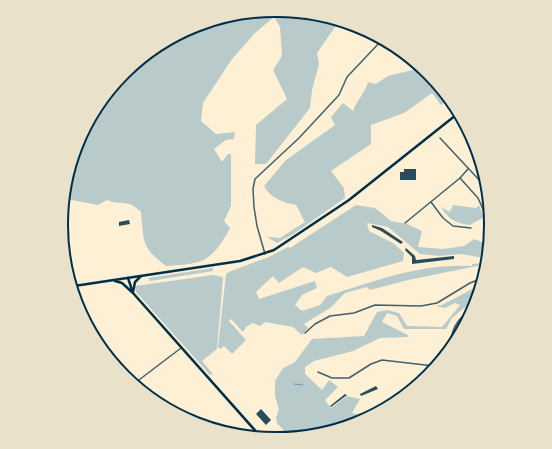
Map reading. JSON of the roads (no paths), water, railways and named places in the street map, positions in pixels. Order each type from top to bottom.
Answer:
[{"type":"main road","points":[[78,285],[240,261],[265,254],[281,246],[349,200],[454,117]]},
{"type":"main road","points":[[133,293],[135,282],[141,276]]},
{"type":"main road","points":[[126,287],[126,280],[128,278]]},
{"type":"main road","points":[[128,278],[133,293]]},
{"type":"main road","points":[[112,280],[119,282],[133,293],[255,431]]},
{"type":"street","points":[[265,254],[257,226],[254,207],[253,189],[256,180],[299,138],[339,95],[347,77],[378,44]]},
{"type":"street","points":[[440,138],[479,180]]},
{"type":"street","points":[[405,222],[460,178],[468,169]]},
{"type":"street","points":[[460,178],[478,198],[483,209]]},
{"type":"street","points":[[431,202],[443,218],[454,226],[471,228]]},
{"type":"street","points":[[305,333],[315,324],[330,316],[354,313],[375,305],[420,306],[437,303],[475,282]]},
{"type":"street","points":[[451,336],[452,330],[461,317]]},
{"type":"street","points":[[138,380],[182,348]]},
{"type":"street","points":[[318,372],[332,378],[349,378],[371,364],[382,360],[428,365]]},
{"type":"waterway","points":[[294,384],[303,385]]}]
